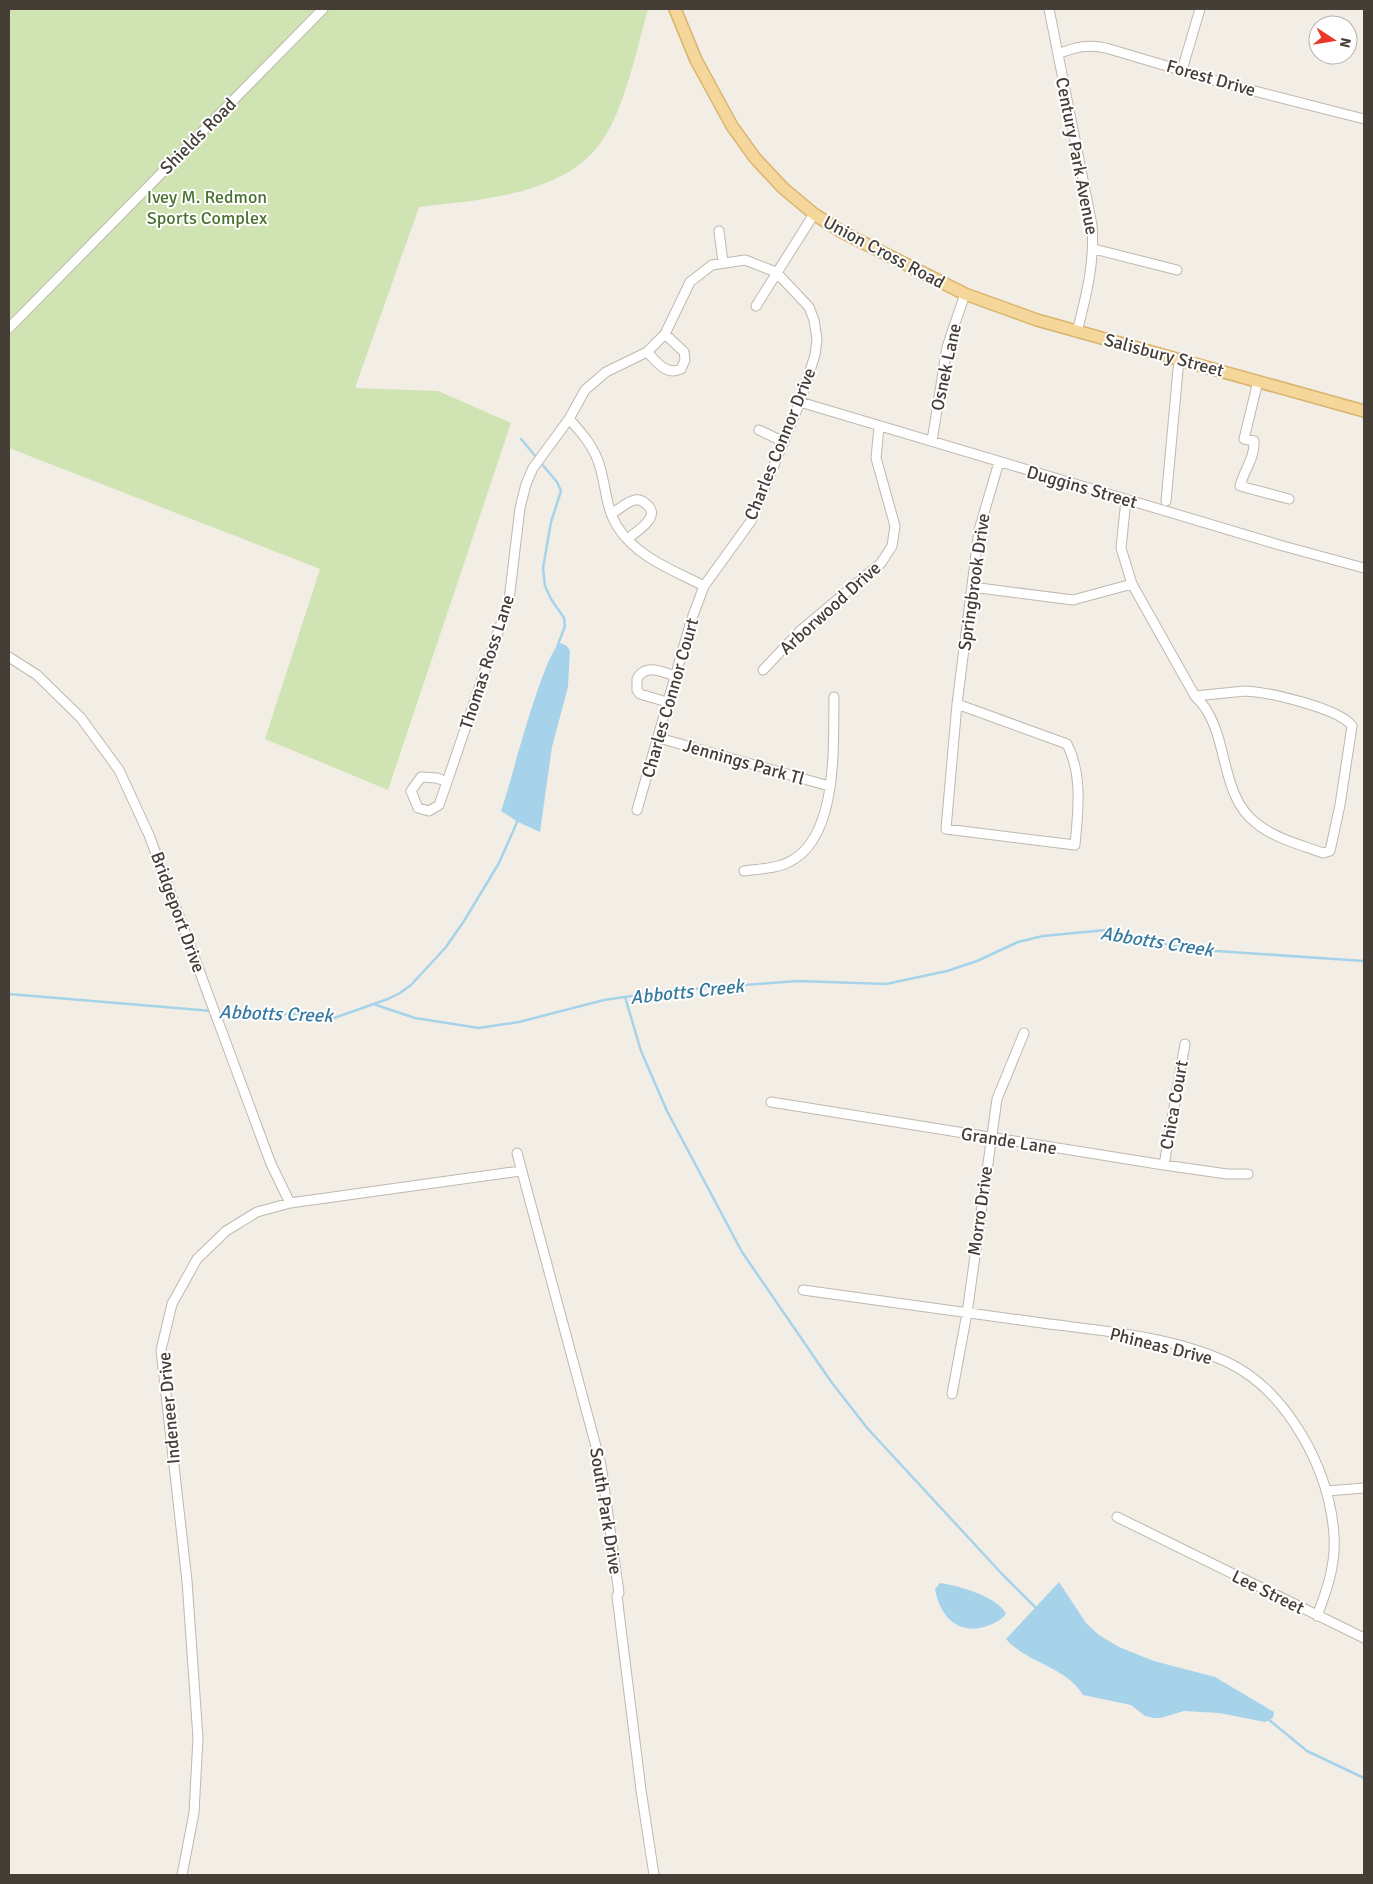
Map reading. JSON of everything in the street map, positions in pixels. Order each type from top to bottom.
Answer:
[{"type":"main road","name":"Union Cross Road","points":[[675,9],[696,60],[732,126],[755,158],[783,188],[814,214],[870,248],[965,294]]},
{"type":"main road","name":"Salisbury Street","points":[[965,294],[1077,332],[1364,411]]},
{"type":"street","name":"Shields Road","points":[[11,322],[323,9]]},
{"type":"street","name":"Century Park Avenue","points":[[1049,9],[1089,200],[1094,249],[1092,270],[1077,332]]},
{"type":"street","points":[[1182,70],[1200,9]]},
{"type":"street","name":"Forest Drive","points":[[1058,54],[1075,47],[1093,45],[1364,118]]},
{"type":"street","points":[[756,306],[814,214]]},
{"type":"street","points":[[719,231],[723,262]]},
{"type":"street","points":[[1094,249],[1177,270]]},
{"type":"street","name":"Thomas Ross Lane","points":[[447,782],[437,778],[421,777],[411,791],[418,808],[429,811],[439,805],[447,782],[509,600],[520,508],[526,484],[533,468],[569,419],[585,390],[606,372],[647,352],[665,334],[690,282],[706,268],[723,262],[745,260],[776,272]]},
{"type":"street","name":"Charles Connor Drive","points":[[704,586],[751,521],[800,402],[815,355],[814,320],[808,307],[801,297],[776,272]]},
{"type":"street","name":"Osnek Lane","points":[[932,441],[947,347],[965,294]]},
{"type":"street","points":[[647,352],[666,370],[674,372],[681,369],[685,360],[684,352],[665,334]]},
{"type":"street","points":[[1166,501],[1178,359]]},
{"type":"street","points":[[1258,381],[1244,439],[1254,441],[1254,448],[1247,472],[1240,486],[1289,499]]},
{"type":"street","name":"Duggins Street","points":[[800,402],[1126,500],[1364,568]]},
{"type":"street","points":[[569,419],[584,435],[600,465],[611,514],[627,539],[646,556],[704,586]]},
{"type":"street","name":"Arborwood Drive","points":[[763,670],[800,631],[881,563],[892,546],[895,526],[876,458],[880,427]]},
{"type":"street","points":[[759,430],[784,442]]},
{"type":"street","name":"Springbrook Drive","points":[[957,704],[1067,744],[1072,755],[1079,799],[1075,845],[946,829],[957,704],[981,521],[1000,462]]},
{"type":"street","points":[[611,514],[634,500],[642,500],[650,506],[649,520],[627,539]]},
{"type":"street","points":[[1126,500],[1121,548],[1132,584],[1195,696],[1207,711],[1237,797],[1249,817],[1257,825],[1323,853],[1330,851],[1340,805],[1352,730],[1350,723],[1299,702],[1261,692],[1195,696]]},
{"type":"street","points":[[972,587],[1073,600],[1132,584]]},
{"type":"street","name":"Charles Connor Court","points":[[637,810],[691,621],[704,586]]},
{"type":"street","name":"Bridgeport Drive","points":[[9,657],[36,675],[80,718],[119,770],[149,835],[271,1164],[290,1203]]},
{"type":"street","points":[[667,702],[640,694],[636,690],[636,679],[644,670],[650,669],[675,676]]},
{"type":"street","points":[[744,871],[788,863],[808,849],[820,829],[832,763],[834,697]]},
{"type":"street","name":"Jennings Park Tl","points":[[659,738],[829,786]]},
{"type":"street","name":"Morro Drive","points":[[952,1394],[967,1312],[997,1099],[1024,1033]]},
{"type":"street","name":"Chica Court","points":[[1164,1166],[1185,1044]]},
{"type":"street","name":"Grande Lane","points":[[771,1102],[1164,1166],[1227,1174],[1248,1174]]},
{"type":"street","name":"South Park Drive","points":[[517,1153],[520,1171],[601,1465],[619,1593],[617,1596],[640,1790],[654,1875]]},
{"type":"street","name":"Indeneer Drive","points":[[182,1875],[194,1813],[198,1738],[187,1581],[161,1350],[172,1304],[197,1259],[226,1231],[257,1212],[290,1203],[520,1171]]},
{"type":"street","name":"Phineas Drive","points":[[802,1290],[967,1312],[1152,1340],[1228,1363],[1254,1380],[1282,1408],[1306,1444],[1327,1491],[1334,1536],[1334,1553],[1329,1583],[1317,1616]]},
{"type":"street","points":[[1327,1491],[1364,1488]]},
{"type":"street","name":"Lee Street","points":[[1117,1517],[1364,1638]]},
{"type":"green space","name":"Ivey M. Redmon Sports Complex","points":[[9,9],[648,9],[629,80],[616,116],[599,145],[582,162],[563,175],[540,185],[516,192],[466,202],[419,207],[355,388],[438,391],[511,423],[388,790],[265,739],[320,569],[9,448],[9,328],[14,322],[9,317]]},
{"type":"water","points":[[561,643],[567,646],[570,651],[568,687],[552,747],[540,832],[518,822],[501,811],[537,692],[554,651]]},
{"type":"water","points":[[1059,1582],[1086,1623],[1099,1635],[1119,1647],[1154,1661],[1215,1677],[1274,1712],[1273,1718],[1265,1722],[1219,1713],[1184,1711],[1160,1718],[1153,1718],[1145,1716],[1131,1705],[1083,1695],[1067,1678],[1025,1654],[1006,1639]]},
{"type":"water","points":[[940,1583],[967,1589],[987,1597],[1002,1608],[1006,1614],[990,1625],[969,1629],[961,1627],[953,1622],[941,1609],[935,1589]]},
{"type":"waterway","points":[[521,439],[557,482],[561,491],[551,522],[543,568],[545,586],[564,618],[565,626],[557,647]]},
{"type":"waterway","points":[[217,1012],[230,1014],[298,1014],[334,1018],[400,993],[411,985],[446,947],[464,921],[499,863],[518,820]]},
{"type":"waterway","name":"Abbotts Creek","points":[[376,1005],[415,1018],[479,1028],[519,1022],[604,1000],[666,991],[797,981],[886,984],[947,971],[977,961],[1018,942],[1043,936],[1106,930],[1187,949],[1364,961]]},
{"type":"waterway","name":"Abbotts Creek","points":[[9,994],[212,1011]]},
{"type":"waterway","points":[[625,997],[641,1051],[667,1111],[742,1252],[832,1383],[868,1429],[1035,1607]]},
{"type":"waterway","points":[[1268,1719],[1307,1751],[1364,1778]]}]
